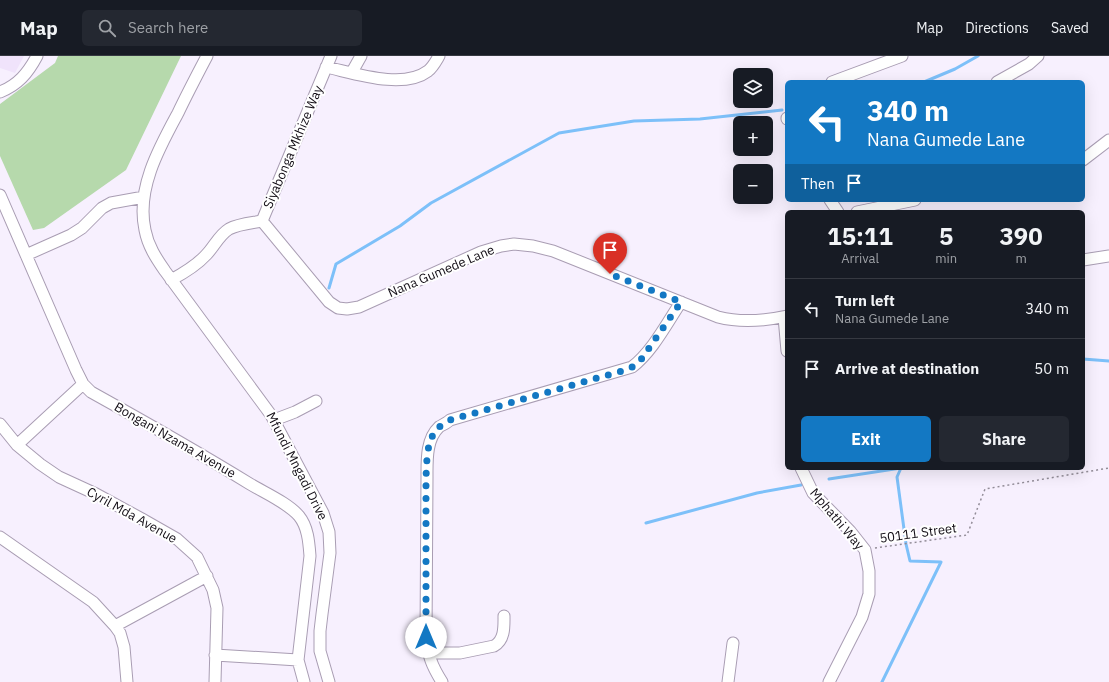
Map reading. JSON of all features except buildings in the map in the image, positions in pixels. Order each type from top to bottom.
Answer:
[{"type":"street","points":[[0,92],[24,77],[37,56]]},
{"type":"street","name":"Mfundi Mngadi Drive","points":[[207,56],[160,148],[149,174],[143,210],[145,230],[150,246],[171,280],[258,395],[274,420],[324,513],[329,532],[330,553],[320,631],[320,651],[329,682]]},
{"type":"street","name":"Siyabonga Mkhize Way","points":[[331,56],[262,221],[316,287],[338,308]]},
{"type":"street","points":[[352,72],[361,56]]},
{"type":"street","points":[[326,67],[383,79],[412,78],[422,75],[430,70],[439,56]]},
{"type":"street","points":[[837,80],[902,56]]},
{"type":"street","points":[[1002,80],[1038,56]]},
{"type":"street","points":[[1085,158],[1109,140]]},
{"type":"street","name":"Bongani Nzama Avenue","points":[[0,195],[83,384],[91,392],[216,462],[288,506],[299,516],[305,527],[309,540],[310,556],[298,660],[304,682]]},
{"type":"street","points":[[26,255],[71,235],[82,228],[102,208],[111,203],[144,197]]},
{"type":"street","points":[[867,210],[905,202]]},
{"type":"street","points":[[171,280],[196,264],[228,230],[262,221]]},
{"type":"street","name":"Nana Gumede Lane","points":[[338,308],[347,309],[359,307],[481,252],[500,246],[514,244],[533,246],[553,251],[730,320],[750,321],[785,316]]},
{"type":"street","points":[[1085,260],[1109,256]]},
{"type":"street","points":[[442,682],[432,666],[426,637],[427,455],[431,440],[439,428],[450,420],[632,367],[640,361],[648,351],[681,302]]},
{"type":"street","points":[[17,445],[83,384]]},
{"type":"street","points":[[274,420],[295,412],[316,401]]},
{"type":"street","name":"Cyril Mda Avenue","points":[[0,424],[17,445],[58,477],[109,501],[177,539],[196,557],[213,590],[217,608],[215,682]]},
{"type":"street","name":"Mphathi Way","points":[[802,470],[813,493],[850,531],[865,550],[869,571],[869,594],[862,617],[829,682]]},
{"type":"street","points":[[0,537],[92,602],[115,626],[120,633],[124,647],[127,682]]},
{"type":"street","points":[[115,626],[206,576]]},
{"type":"street","points":[[428,652],[460,653],[494,646],[498,644],[502,635],[504,616]]},
{"type":"street","points":[[728,682],[733,642]]},
{"type":"street","points":[[215,655],[298,660]]},
{"type":"path","name":"50111 Street","points":[[865,550],[967,535],[985,489],[1109,468]]},
{"type":"shaded area","points":[[0,56],[24,56],[15,73],[0,68]]},
{"type":"green space","points":[[58,56],[181,56],[126,170],[44,228],[33,230],[0,156],[0,104],[55,63]]},
{"type":"waterway","points":[[929,80],[955,69],[978,56]]},
{"type":"waterway","points":[[329,288],[336,264],[400,226],[431,203],[559,133],[634,121],[700,119],[782,110]]},
{"type":"waterway","points":[[1085,359],[1109,361]]},
{"type":"waterway","points":[[829,479],[888,470]]},
{"type":"waterway","points":[[882,682],[941,562],[910,561],[906,544],[897,477],[900,470]]},
{"type":"waterway","points":[[646,523],[757,493],[801,485]]},
{"type":"route","points":[[426,637],[426,477],[427,455],[431,440],[439,428],[450,420],[622,371],[632,367],[640,361],[681,302],[610,274]]}]
